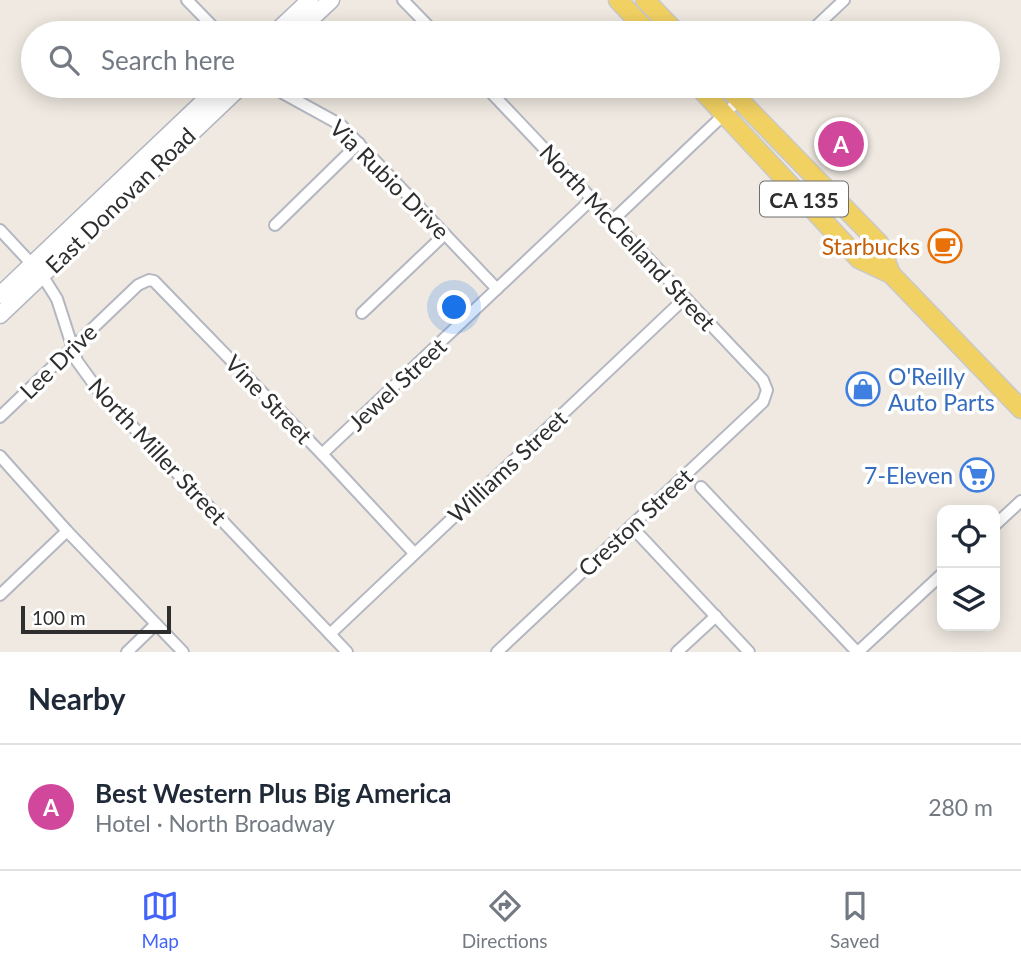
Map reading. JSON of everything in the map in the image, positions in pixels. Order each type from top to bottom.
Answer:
[{"type":"main road","points":[[288,21],[310,0]]},
{"type":"main road","points":[[309,21],[331,0]]},
{"type":"main road","points":[[618,0],[638,21]]},
{"type":"main road","points":[[645,0],[665,21]]},
{"type":"main road","name":"East Donovan Road","points":[[0,315],[37,269],[208,98]]},
{"type":"main road","name":"East Donovan Road","points":[[0,295],[37,269],[228,98]]},
{"type":"main road","name":"CA 135","points":[[710,98],[859,259],[891,274],[1021,409]]},
{"type":"main road","name":"CA 135","points":[[740,100],[878,243],[891,274]]},
{"type":"street","points":[[187,0],[207,21]]},
{"type":"street","points":[[403,0],[423,21]]},
{"type":"street","points":[[822,21],[844,0]]},
{"type":"street","name":"Via Rubio Drive","points":[[292,98],[341,125],[497,289]]},
{"type":"street","name":"North McClelland Street","points":[[497,98],[762,380],[767,390]]},
{"type":"street","points":[[612,220],[740,100]]},
{"type":"street","points":[[275,225],[359,143]]},
{"type":"street","name":"Jewel Street","points":[[323,454],[593,198]]},
{"type":"street","name":"North Miller Street","points":[[0,230],[37,269],[57,299],[77,361],[98,390],[347,652]]},
{"type":"street","points":[[362,313],[445,233]]},
{"type":"street","name":"Vine Street","points":[[117,305],[138,285],[149,280],[160,285],[414,553]]},
{"type":"street","name":"Williams Street","points":[[330,634],[685,298]]},
{"type":"street","name":"Lee Drive","points":[[0,417],[117,305]]},
{"type":"street","name":"Creston Street","points":[[497,652],[763,401],[767,390]]},
{"type":"street","points":[[0,456],[67,531],[183,652]]},
{"type":"street","points":[[701,487],[858,652],[937,579]]},
{"type":"street","points":[[1000,520],[1021,501]]},
{"type":"street","points":[[631,526],[749,652]]},
{"type":"street","points":[[0,595],[67,531]]},
{"type":"street","points":[[677,652],[716,616]]},
{"type":"street","points":[[127,652],[156,624]]},
{"type":"place","name":"Best Western Plus Big America","points":[[841,144]]},
{"type":"place","name":"Starbucks","points":[[945,246]]},
{"type":"place","name":"O'Reilly Auto Parts","points":[[863,389]]},
{"type":"place","name":"7-Eleven","points":[[977,475]]}]
